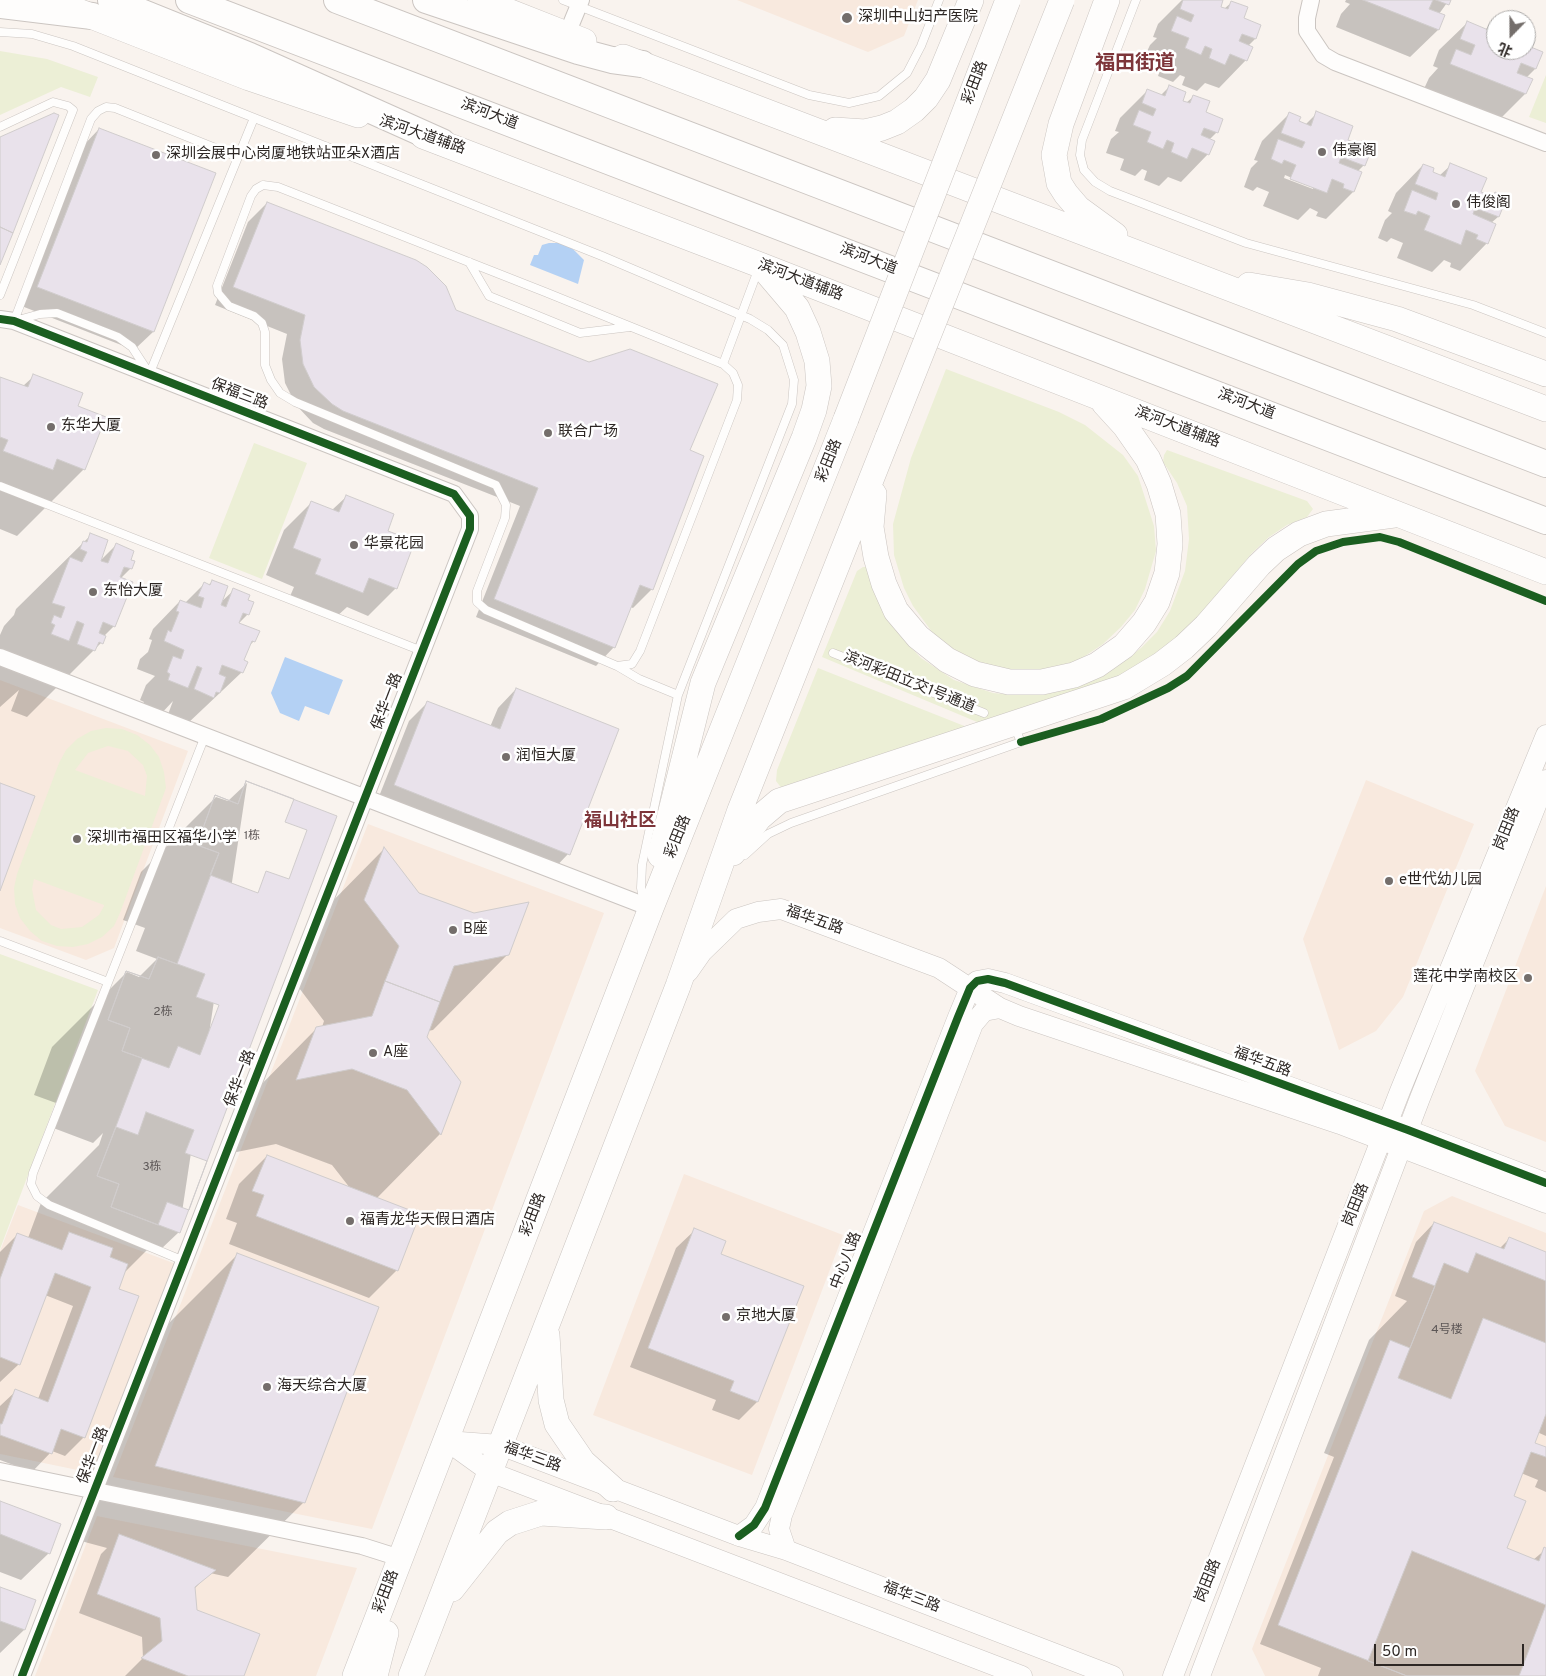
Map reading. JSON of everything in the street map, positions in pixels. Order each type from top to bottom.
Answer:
[{"type":"highway","name":"滨河大道","points":[[189,0],[1546,521]]},
{"type":"highway","points":[[337,0],[1546,464]]},
{"type":"highway","points":[[426,0],[578,51],[612,60],[642,64]]},
{"type":"highway","points":[[0,5],[101,8],[250,56],[442,142]]},
{"type":"main road","points":[[50,0],[101,8]]},
{"type":"main road","points":[[480,0],[776,116],[1546,409]]},
{"type":"main road","points":[[776,116],[843,132],[865,132],[897,122],[920,104],[938,80],[971,0]]},
{"type":"main road","name":"彩田路","points":[[355,1676],[651,908],[846,419],[1008,0]]},
{"type":"main road","points":[[728,869],[740,810],[1062,0]]},
{"type":"main road","points":[[1107,0],[1061,124],[1054,149],[1054,168],[1059,183],[1078,208],[1146,256]]},
{"type":"main road","name":"滨河大道辅路","points":[[442,142],[1399,514],[1541,574]]},
{"type":"main road","points":[[651,908],[665,829],[703,683],[804,438],[814,410],[819,386],[817,361],[808,332],[797,308],[760,265]]},
{"type":"main road","points":[[1214,283],[1263,286],[1308,295],[1397,319],[1546,374]]},
{"type":"main road","points":[[875,472],[871,527],[876,557],[884,584],[896,611],[918,637],[947,660],[975,674],[1000,680],[1042,682],[1074,675],[1097,665],[1124,646],[1144,623],[1156,602],[1167,573],[1170,544],[1168,514],[1159,484],[1148,459],[1125,426],[1100,399]]},
{"type":"main road","points":[[412,1676],[678,986],[728,869],[754,824],[779,801],[1124,687],[1162,664],[1184,647],[1206,626],[1258,565],[1276,549],[1299,534],[1326,524],[1399,514]]},
{"type":"main road","points":[[546,1327],[551,1400],[557,1424],[583,1462],[613,1489]]},
{"type":"main road","points":[[440,1602],[465,1575],[498,1532],[510,1523],[541,1513],[606,1517]]},
{"type":"main road","points":[[374,1676],[389,1621],[389,1586]]},
{"type":"street","points":[[1310,1],[1307,31],[1323,55],[1335,62],[1546,142]]},
{"type":"street","points":[[567,34],[579,3]]},
{"type":"street","name":"保福三路","points":[[4,318],[454,494]]},
{"type":"street","name":"保华一路","points":[[22,1676],[470,529],[470,516],[454,494]]},
{"type":"street","points":[[0,657],[651,908]]},
{"type":"street","name":"岗田路","points":[[1200,1676],[1395,1135],[1546,735]]},
{"type":"street","name":"岗田路","points":[[1173,1676],[1395,1135],[1546,780]]},
{"type":"street","name":"福华五路","points":[[678,986],[702,952],[736,919],[758,912],[781,909],[939,968],[1000,1008],[1546,1183]]},
{"type":"street","name":"福华五路","points":[[970,988],[977,981],[988,979],[1005,983],[1395,1135],[1546,1203]]},
{"type":"street","name":"中心八路","points":[[739,1536],[754,1525],[765,1508],[970,988]]},
{"type":"street","name":"中心八路","points":[[786,1550],[779,1529],[782,1515],[973,1024],[984,1012],[1000,1008]]},
{"type":"street","name":"福华三路","points":[[447,1441],[500,1445],[739,1536],[786,1550],[1113,1676]]},
{"type":"street","name":"福华三路","points":[[447,1441],[490,1472],[1022,1676]]},
{"type":"street","points":[[0,1470],[362,1546],[400,1558]]},
{"type":"lane","points":[[563,0],[579,3],[809,94],[849,103],[880,96],[907,73],[921,46],[939,0]]},
{"type":"lane","points":[[1136,0],[1082,140],[1080,155],[1084,170],[1094,182],[1110,191],[1246,243],[1473,305],[1546,333]]},
{"type":"lane","points":[[0,32],[26,33],[52,39],[602,256],[741,315],[768,330],[783,345],[793,372],[794,396],[787,420],[678,695],[640,877],[643,899],[651,908]]},
{"type":"lane","points":[[0,127],[53,102],[68,106],[73,110],[0,294]]},
{"type":"lane","points":[[149,374],[132,347],[118,337],[57,313],[4,318],[91,120],[98,111],[106,107],[115,108],[238,157]]},
{"type":"lane","points":[[149,374],[254,118]]},
{"type":"lane","points":[[640,679],[634,668],[636,658],[737,400],[736,379],[723,364],[469,262],[278,187],[264,185],[256,189],[251,196],[217,286],[218,293],[229,306],[254,316],[262,323],[265,332],[266,365],[271,380],[280,392],[295,402],[496,484],[506,505],[505,518],[477,590],[477,602],[481,606],[617,666],[640,679],[678,695]]},
{"type":"lane","points":[[469,262],[489,296],[580,333],[632,327]]},
{"type":"lane","points":[[723,364],[760,265]]},
{"type":"lane","points":[[0,486],[422,651]]},
{"type":"lane","points":[[713,607],[723,611]]},
{"type":"lane","name":"滨河彩田立交1号通道","points":[[833,653],[984,713]]},
{"type":"lane","points":[[617,666],[632,664],[636,658]]},
{"type":"lane","points":[[184,1261],[49,1205],[37,1196],[31,1184],[33,1173],[205,736]]},
{"type":"lane","points":[[728,869],[768,834],[791,822],[1019,739]]},
{"type":"lane","points":[[0,941],[108,982]]},
{"type":"shaded area","name":"深圳中山妇产医院","points":[[737,0],[918,0],[904,36],[868,52]]},
{"type":"shaded area","name":"深圳市福田区福华小学","points":[[0,680],[188,751],[114,948],[86,960],[0,928]]},
{"type":"shaded area","name":"e世代幼儿园","points":[[1366,780],[1474,824],[1403,997],[1376,1031],[1339,1050],[1303,939]]},
{"type":"shaded area","points":[[368,824],[604,913],[372,1529],[113,1477]]},
{"type":"shaded area","name":"莲花中学南校区","points":[[1546,886],[1546,1142],[1505,1126],[1475,1071]]},
{"type":"shaded area","name":"京地大厦","points":[[684,1174],[843,1235],[752,1475],[593,1415]]},
{"type":"shaded area","points":[[1452,1196],[1546,1233],[1546,1676],[1265,1676],[1252,1649],[1424,1211]]},
{"type":"shaded area","points":[[18,1205],[176,1264],[97,1474],[0,1454],[0,1251]]},
{"type":"shaded area","points":[[97,1516],[357,1568],[316,1676],[35,1676]]},
{"type":"green space","points":[[0,51],[47,59],[98,77],[90,97],[61,87],[0,115]]},
{"type":"green space","points":[[1546,75],[1546,123],[1529,117]]},
{"type":"green space","points":[[946,369],[1059,412],[1085,425],[1123,455],[1138,476],[1154,526],[1156,551],[1145,589],[1135,610],[1103,644],[1082,658],[1062,667],[1042,673],[1002,672],[965,658],[935,636],[913,606],[904,588],[894,555],[893,524],[911,458]]},
{"type":"green space","points":[[254,443],[307,463],[262,579],[209,558]]},
{"type":"green space","points":[[1167,450],[1307,501],[1313,509],[1307,517],[1287,525],[1269,537],[1252,553],[1180,638],[1123,677],[989,727],[822,657],[857,571],[867,567],[893,625],[904,640],[921,658],[954,680],[993,693],[1042,695],[1080,685],[1115,668],[1141,648],[1157,632],[1170,611],[1185,571],[1189,539],[1187,506],[1177,483],[1163,462]]},
{"type":"green space","points":[[818,668],[977,731],[783,790],[776,781],[777,770]]},
{"type":"green space","points":[[106,728],[122,729],[137,735],[150,745],[159,757],[164,772],[166,788],[114,926],[102,937],[88,944],[73,947],[57,946],[42,941],[30,931],[20,918],[15,904],[14,888],[17,874],[59,763],[66,750],[77,739],[91,731]],"holes":[[[108,746],[128,751],[143,765],[147,776],[145,796],[75,770],[88,753]],[[34,879],[104,905],[104,906],[99,915],[82,927],[61,929],[51,925],[36,910],[32,889]]]},
{"type":"green space","points":[[0,954],[98,990],[0,1249]]},
{"type":"water","points":[[560,243],[571,247],[584,260],[578,284],[530,265],[534,255],[538,255],[542,245]]},
{"type":"water","points":[[285,657],[343,680],[329,715],[305,706],[299,721],[280,713],[271,693]]},
{"type":"building","points":[[1183,0],[1223,0],[1221,7],[1228,9],[1231,1],[1248,7],[1244,18],[1261,25],[1256,39],[1242,34],[1239,41],[1253,47],[1247,61],[1230,54],[1225,65],[1209,58],[1212,49],[1205,46],[1201,55],[1185,48],[1189,38],[1171,31],[1177,16],[1191,22],[1194,15],[1180,9]]},
{"type":"building","points":[[1363,0],[1433,0],[1429,9],[1445,15],[1439,30]]},
{"type":"building","points":[[1436,0],[1451,0],[1449,5]]},
{"type":"building","points":[[1467,21],[1486,29],[1486,60],[1536,60],[1536,49],[1543,52],[1536,69],[1521,63],[1517,73],[1533,79],[1526,94],[1450,64],[1456,49],[1471,55],[1475,45],[1460,39]]},
{"type":"building","points":[[1169,85],[1186,92],[1183,101],[1190,103],[1193,95],[1210,101],[1206,112],[1223,119],[1218,133],[1204,128],[1201,135],[1215,141],[1209,155],[1192,148],[1187,159],[1171,152],[1174,143],[1167,140],[1163,149],[1147,142],[1151,132],[1133,125],[1139,110],[1153,116],[1156,109],[1142,103],[1147,89],[1165,96]]},
{"type":"building","name":"伟豪阁","points":[[1316,111],[1353,126],[1348,140],[1360,145],[1361,141],[1373,146],[1365,166],[1341,157],[1339,163],[1362,172],[1354,192],[1343,188],[1344,184],[1332,179],[1327,193],[1290,179],[1296,165],[1284,160],[1282,164],[1271,159],[1278,139],[1302,148],[1305,142],[1281,133],[1289,112],[1301,117],[1299,121],[1311,126]]},
{"type":"building","points":[[54,113],[59,115],[13,233],[0,227],[0,137]]},
{"type":"building","points":[[99,128],[216,173],[154,332],[37,287]]},
{"type":"building","name":"伟俊阁","points":[[1450,163],[1487,178],[1481,192],[1493,197],[1495,192],[1507,197],[1499,217],[1475,208],[1473,214],[1496,224],[1488,244],[1476,239],[1478,235],[1466,230],[1461,245],[1424,230],[1430,216],[1418,211],[1416,215],[1404,211],[1412,190],[1436,200],[1438,193],[1415,184],[1423,164],[1434,168],[1433,172],[1445,177]]},
{"type":"building","name":"联合广场","points":[[267,202],[416,260],[427,267],[446,286],[456,310],[589,362],[630,349],[718,384],[690,450],[704,456],[653,590],[640,585],[615,648],[494,599],[538,488],[343,411],[332,404],[314,387],[303,364],[300,340],[305,315],[233,287]]},
{"type":"building","points":[[0,227],[13,233],[0,265]]},
{"type":"building","name":"东华大厦","points":[[33,374],[83,393],[78,406],[106,417],[85,470],[57,459],[53,470],[3,451],[8,440],[0,437],[0,377],[28,387]]},
{"type":"building","name":"华景花园","points":[[346,495],[394,514],[388,531],[415,541],[397,589],[369,578],[363,593],[315,574],[321,559],[293,548],[311,501],[339,512]]},
{"type":"building","name":"东怡大厦","points":[[90,533],[108,540],[101,561],[108,563],[116,543],[134,551],[131,560],[135,561],[132,569],[124,567],[120,577],[133,582],[115,627],[103,622],[99,633],[106,636],[103,644],[99,642],[95,651],[77,644],[84,624],[77,621],[69,641],[51,634],[55,625],[51,623],[54,615],[61,618],[65,607],[52,603],[70,557],[82,562],[87,552],[80,549],[83,541],[87,542]]},
{"type":"building","points":[[212,580],[228,586],[221,605],[226,607],[233,588],[250,595],[248,600],[254,602],[249,615],[243,613],[239,623],[260,631],[255,642],[252,641],[244,660],[248,662],[243,673],[222,665],[219,674],[226,677],[220,693],[216,692],[214,698],[194,689],[202,668],[197,666],[188,688],[168,680],[170,674],[167,672],[173,656],[181,659],[184,650],[164,641],[168,630],[171,632],[179,612],[176,611],[180,600],[201,608],[204,598],[198,596],[204,582],[210,585]]},
{"type":"building","name":"润恒大厦","points":[[516,688],[619,729],[570,855],[394,785],[427,701],[500,729]]},
{"type":"building","points":[[246,781],[337,816],[180,1233],[111,1207],[119,1184],[97,1176],[142,1058],[122,1051],[130,1028],[108,1020],[126,971],[149,979],[158,957],[177,964],[219,853],[197,845],[215,795],[238,804]]},
{"type":"building","points":[[246,781],[294,799],[285,822],[307,830],[289,879],[266,871],[258,893],[210,875],[219,853],[197,845],[215,795],[238,804]]},
{"type":"building","points":[[0,783],[35,796],[0,891]]},
{"type":"building","name":"B座","points":[[384,847],[419,893],[474,913],[529,902],[509,955],[454,966],[440,1002],[385,981],[399,946],[364,900]]},
{"type":"building","points":[[158,957],[205,974],[196,997],[219,1005],[200,1055],[178,1046],[169,1068],[122,1051],[130,1028],[108,1020],[126,971],[149,979]]},
{"type":"building","name":"A座","points":[[385,981],[440,1002],[427,1037],[461,1082],[441,1135],[407,1090],[352,1069],[296,1080],[316,1027],[372,1016]]},
{"type":"building","points":[[146,1112],[194,1130],[185,1153],[207,1161],[189,1210],[167,1202],[158,1225],[111,1207],[119,1184],[97,1176],[116,1127],[138,1135]]},
{"type":"building","name":"福青龙华天假日酒店","points":[[267,1155],[420,1214],[398,1271],[256,1216],[264,1195],[252,1191]]},
{"type":"building","points":[[1434,1222],[1504,1249],[1509,1237],[1546,1252],[1546,1414],[1535,1443],[1546,1447],[1546,1457],[1531,1452],[1514,1496],[1526,1501],[1507,1548],[1539,1561],[1544,1547],[1546,1548],[1546,1676],[1407,1676],[1278,1625],[1390,1340],[1410,1348],[1435,1286],[1412,1277]]},
{"type":"building","name":"京地大厦","points":[[694,1228],[726,1241],[721,1254],[804,1286],[758,1402],[730,1391],[734,1381],[648,1348]]},
{"type":"building","points":[[69,1232],[113,1248],[110,1257],[128,1264],[119,1289],[139,1296],[85,1438],[61,1429],[52,1454],[0,1435],[0,1424],[2,1424],[15,1389],[48,1402],[91,1287],[55,1273],[20,1365],[0,1357],[0,1279],[17,1233],[62,1250]]},
{"type":"building","name":"海天综合大厦","points":[[237,1253],[379,1307],[305,1503],[155,1466]]},
{"type":"building","points":[[1476,1253],[1546,1281],[1546,1343],[1483,1318],[1451,1399],[1398,1378],[1444,1263],[1468,1273]]},
{"type":"building","points":[[0,1501],[61,1524],[50,1554],[0,1534]]},
{"type":"building","points":[[119,1534],[216,1570],[195,1587],[197,1610],[260,1634],[244,1676],[188,1676],[141,1658],[162,1641],[160,1618],[97,1594]]},
{"type":"building","points":[[1412,1551],[1546,1605],[1519,1676],[1407,1676],[1368,1661]]},
{"type":"building","points":[[0,1587],[36,1600],[25,1630],[0,1621]]},
{"type":"cycle path","points":[[0,319],[14,321],[454,494],[470,516],[470,529],[22,1676]]},
{"type":"cycle path","points":[[1021,742],[1101,719],[1168,688],[1187,676],[1298,564],[1316,551],[1343,542],[1380,537],[1399,542],[1546,601]]},
{"type":"cycle path","points":[[739,1536],[754,1525],[765,1508],[958,1017],[970,988],[977,981],[988,979],[1005,983],[1408,1130],[1546,1183]]},
{"type":"place","name":"深圳中山妇产医院","points":[[847,18]]},
{"type":"place","name":"伟豪阁","points":[[1322,152]]},
{"type":"place","name":"深圳会展中心岗厦地铁站亚朵X酒店","points":[[156,155]]},
{"type":"place","name":"伟俊阁","points":[[1456,204]]},
{"type":"place","name":"东华大厦","points":[[51,427]]},
{"type":"place","name":"联合广场","points":[[548,433]]},
{"type":"place","name":"华景花园","points":[[354,545]]},
{"type":"place","name":"东怡大厦","points":[[93,592]]},
{"type":"place","name":"润恒大厦","points":[[506,757]]},
{"type":"place","name":"深圳市福田区福华小学","points":[[77,839]]},
{"type":"place","name":"e世代幼儿园","points":[[1389,881]]},
{"type":"place","name":"B座","points":[[453,930]]},
{"type":"place","name":"莲花中学南校区","points":[[1528,978]]},
{"type":"place","name":"A座","points":[[373,1053]]},
{"type":"place","name":"福青龙华天假日酒店","points":[[350,1221]]},
{"type":"place","name":"京地大厦","points":[[726,1317]]},
{"type":"place","name":"海天综合大厦","points":[[267,1387]]},
{"type":"district","name":"福田街道","points":[[1135,65]]},
{"type":"district","name":"福山社区","points":[[620,822]]}]
